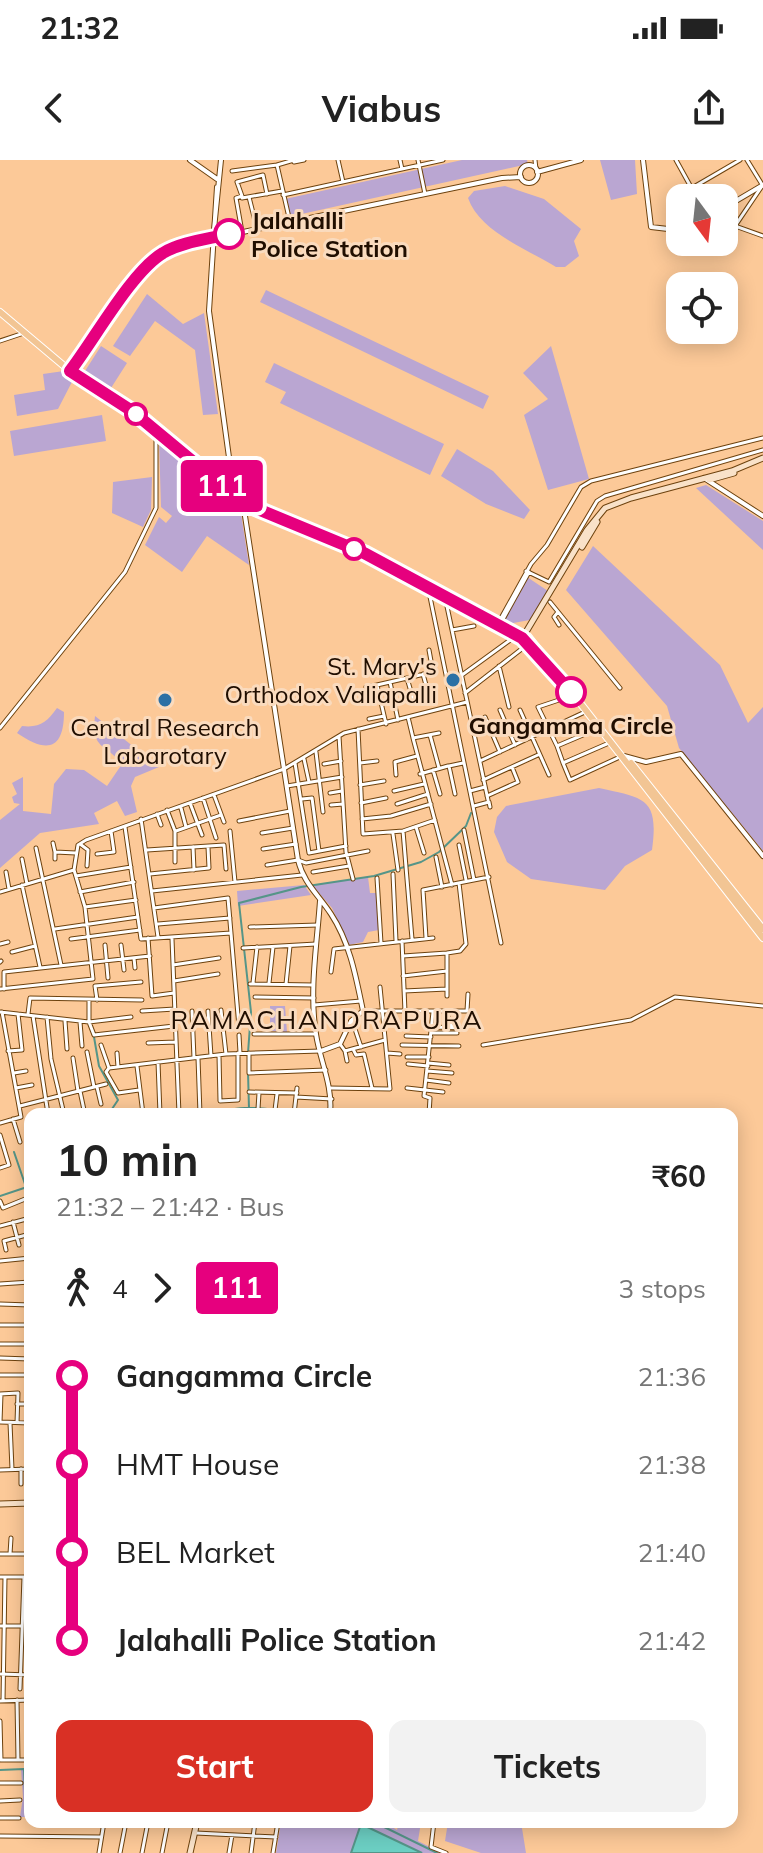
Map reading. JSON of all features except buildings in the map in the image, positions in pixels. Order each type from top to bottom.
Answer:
[{"type":"main road","points":[[0,312],[72,373],[132,411],[243,503],[364,553],[445,596],[501,621],[524,638],[574,695],[763,929]]},
{"type":"main road","points":[[524,638],[607,510],[630,499],[705,480],[762,455]]},
{"type":"main road","points":[[524,638],[587,530],[605,508],[631,498],[705,480]]},
{"type":"main road","points":[[480,612],[524,638]]},
{"type":"main road","points":[[687,836],[763,938]]},
{"type":"main road","points":[[0,1504],[24,1503]]},
{"type":"main road","points":[[190,1853],[195,1828]]},
{"type":"street","points":[[190,160],[217,179]]},
{"type":"street","points":[[231,160],[222,160],[217,179],[209,311],[234,496]]},
{"type":"street","points":[[259,160],[260,167]]},
{"type":"street","points":[[232,171],[304,160]]},
{"type":"street","points":[[338,160],[343,182]]},
{"type":"street","points":[[400,160],[402,169]]},
{"type":"street","points":[[242,232],[236,198],[343,182],[418,163],[443,160]]},
{"type":"street","points":[[72,373],[126,293],[165,251],[425,194],[521,177],[532,183],[536,171],[535,160]]},
{"type":"street","points":[[521,177],[525,167],[536,171],[581,160]]},
{"type":"street","points":[[643,160],[651,227],[666,229]]},
{"type":"street","points":[[699,184],[740,160]]},
{"type":"street","points":[[747,160],[763,186]]},
{"type":"street","points":[[678,161],[690,184]]},
{"type":"street","points":[[418,163],[425,194]]},
{"type":"street","points":[[277,165],[290,222]]},
{"type":"street","points":[[242,196],[237,182],[263,175],[267,194]]},
{"type":"street","points":[[738,200],[763,186]]},
{"type":"street","points":[[738,222],[763,186]]},
{"type":"street","points":[[249,197],[257,229]]},
{"type":"street","points":[[738,227],[763,236]]},
{"type":"street","points":[[72,373],[126,293]]},
{"type":"street","points":[[0,341],[24,333]]},
{"type":"street","points":[[501,621],[528,570],[547,545],[581,487],[591,481],[763,438]]},
{"type":"street","points":[[0,728],[115,586],[132,559],[156,508],[156,439]]},
{"type":"street","points":[[528,570],[549,582],[597,501],[605,496],[762,455],[757,439]]},
{"type":"street","points":[[705,480],[763,516]]},
{"type":"street","points":[[243,503],[298,860],[302,875],[330,912],[347,947],[363,1011]]},
{"type":"street","points":[[528,570],[534,563]]},
{"type":"street","points":[[428,587],[501,943]]},
{"type":"street","points":[[445,596],[487,798],[518,782],[512,767]]},
{"type":"street","points":[[550,602],[620,688]]},
{"type":"street","points":[[558,612],[554,617],[559,625]]},
{"type":"street","points":[[452,630],[474,626]]},
{"type":"street","points":[[465,693],[499,666],[524,638]]},
{"type":"street","points":[[462,676],[524,638]]},
{"type":"street","points":[[429,650],[433,672]]},
{"type":"street","points":[[499,666],[509,707]]},
{"type":"street","points":[[366,687],[443,669]]},
{"type":"street","points":[[423,674],[429,696]]},
{"type":"street","points":[[407,678],[414,702]]},
{"type":"street","points":[[390,682],[398,720]]},
{"type":"street","points":[[377,685],[386,724]]},
{"type":"street","points":[[574,695],[538,707],[570,780],[622,756],[646,762],[681,754],[763,856]]},
{"type":"street","points":[[366,702],[381,701]]},
{"type":"street","points":[[150,956],[91,961],[4,972],[2,989],[93,979],[91,961],[88,936],[86,923],[85,907],[74,870],[80,844],[141,819],[284,769],[339,736],[358,729],[467,702]]},
{"type":"street","points":[[500,710],[515,745]]},
{"type":"street","points":[[520,710],[549,775]]},
{"type":"street","points":[[480,761],[587,712]]},
{"type":"street","points":[[369,719],[384,716]]},
{"type":"street","points":[[408,717],[420,774],[452,885]]},
{"type":"street","points":[[485,717],[500,752]]},
{"type":"street","points":[[557,746],[599,728]]},
{"type":"street","points":[[358,729],[364,835],[403,831],[435,820]]},
{"type":"street","points":[[413,738],[439,733]]},
{"type":"street","points":[[430,735],[439,768]]},
{"type":"street","points":[[339,736],[346,846],[353,879]]},
{"type":"street","points":[[563,763],[610,742]]},
{"type":"street","points":[[315,750],[323,812]]},
{"type":"street","points":[[483,780],[540,755]]},
{"type":"street","points":[[396,775],[395,762],[417,756]]},
{"type":"street","points":[[304,757],[309,782]]},
{"type":"street","points":[[324,764],[341,761]]},
{"type":"street","points":[[360,763],[377,761]]},
{"type":"street","points":[[295,762],[309,853],[346,846]]},
{"type":"street","points":[[420,774],[463,763]]},
{"type":"street","points":[[449,766],[455,794]]},
{"type":"street","points":[[433,770],[440,794]]},
{"type":"street","points":[[286,786],[342,777]]},
{"type":"street","points":[[360,785],[384,781]]},
{"type":"street","points":[[394,791],[424,784]]},
{"type":"street","points":[[470,791],[485,787]]},
{"type":"street","points":[[330,793],[343,791]]},
{"type":"street","points":[[213,794],[224,822]]},
{"type":"street","points":[[397,804],[428,794]]},
{"type":"street","points":[[203,798],[216,838]]},
{"type":"street","points":[[302,799],[312,798],[319,851]]},
{"type":"street","points":[[361,803],[386,798]]},
{"type":"street","points":[[474,806],[489,802],[490,807]]},
{"type":"street","points":[[190,803],[202,835]]},
{"type":"street","points":[[331,805],[343,804]]},
{"type":"street","points":[[362,819],[391,816],[431,804]]},
{"type":"street","points":[[180,806],[186,827]]},
{"type":"street","points":[[167,810],[175,831],[175,862]]},
{"type":"street","points":[[239,821],[290,811]]},
{"type":"street","points":[[157,814],[161,825]]},
{"type":"street","points":[[175,831],[221,815]]},
{"type":"street","points":[[391,816],[398,870]]},
{"type":"street","points":[[141,819],[158,937]]},
{"type":"street","points":[[125,825],[141,939],[231,933]]},
{"type":"street","points":[[416,827],[424,853]]},
{"type":"street","points":[[262,833],[293,828]]},
{"type":"street","points":[[464,830],[474,880]]},
{"type":"street","points":[[97,854],[114,852],[111,831]]},
{"type":"street","points":[[230,831],[235,883]]},
{"type":"street","points":[[403,831],[412,940]]},
{"type":"street","points":[[53,843],[55,859]]},
{"type":"street","points":[[80,844],[88,850],[87,866]]},
{"type":"street","points":[[263,849],[296,844]]},
{"type":"street","points":[[147,850],[224,845],[226,869]]},
{"type":"street","points":[[459,845],[466,882]]},
{"type":"street","points":[[150,874],[209,868],[208,846]]},
{"type":"street","points":[[193,847],[194,870]]},
{"type":"street","points":[[36,848],[61,965]]},
{"type":"street","points":[[267,865],[298,860],[306,863],[368,851]]},
{"type":"street","points":[[55,852],[76,853]]},
{"type":"street","points":[[436,857],[442,887]]},
{"type":"street","points":[[22,859],[40,967]]},
{"type":"street","points":[[313,872],[349,866]]},
{"type":"street","points":[[76,876],[132,867]]},
{"type":"street","points":[[0,892],[74,870]]},
{"type":"street","points":[[6,872],[9,889]]},
{"type":"street","points":[[393,874],[396,941]]},
{"type":"street","points":[[152,891],[302,875]]},
{"type":"street","points":[[426,938],[423,890],[489,877]]},
{"type":"street","points":[[377,878],[381,943]]},
{"type":"street","points":[[80,892],[134,882]]},
{"type":"street","points":[[403,956],[463,950],[466,944],[459,883]]},
{"type":"street","points":[[154,908],[228,898],[239,1027]]},
{"type":"street","points":[[85,907],[136,900]]},
{"type":"street","points":[[320,901],[314,1005],[316,1034],[332,1099],[331,1108]]},
{"type":"street","points":[[54,929],[138,917]]},
{"type":"street","points":[[156,924],[230,918]]},
{"type":"street","points":[[250,927],[318,925]]},
{"type":"street","points":[[71,939],[140,930]]},
{"type":"street","points":[[148,938],[152,996],[174,993]]},
{"type":"street","points":[[331,972],[333,949],[433,938]]},
{"type":"street","points":[[172,939],[179,1108]]},
{"type":"street","points":[[402,941],[405,1012]]},
{"type":"street","points":[[0,944],[8,942]]},
{"type":"street","points":[[243,948],[316,944]]},
{"type":"street","points":[[105,945],[108,978]]},
{"type":"street","points":[[121,945],[124,970]]},
{"type":"street","points":[[12,952],[36,946]]},
{"type":"street","points":[[269,983],[274,946]]},
{"type":"street","points":[[286,984],[290,946]]},
{"type":"street","points":[[257,947],[251,984],[313,985]]},
{"type":"street","points":[[447,953],[447,996]]},
{"type":"street","points":[[134,958],[135,968]]},
{"type":"street","points":[[173,965],[219,958]]},
{"type":"street","points":[[403,976],[447,971]]},
{"type":"street","points":[[174,981],[218,974]]},
{"type":"street","points":[[97,1001],[95,986],[141,982]]},
{"type":"street","points":[[329,1088],[390,1089],[380,987]]},
{"type":"street","points":[[404,991],[447,989]]},
{"type":"street","points":[[109,1068],[226,1054],[321,1051],[340,1044],[352,1020],[363,1011],[447,1012],[469,1009],[468,994]]},
{"type":"street","points":[[255,997],[314,998]]},
{"type":"street","points":[[483,1045],[631,1020],[675,997],[763,1006]]},
{"type":"street","points":[[28,1015],[30,998],[142,1000]]},
{"type":"street","points":[[89,1001],[89,1022],[94,1035],[175,1026]]},
{"type":"street","points":[[314,1005],[361,1001]]},
{"type":"street","points":[[142,1011],[175,1009]]},
{"type":"street","points":[[221,1010],[226,1054]]},
{"type":"street","points":[[192,1011],[200,1108]]},
{"type":"street","points":[[208,1011],[211,1056]]},
{"type":"street","points":[[0,1123],[21,1117],[1,1012],[89,1022],[131,1017]]},
{"type":"street","points":[[429,1108],[430,1098],[424,1096],[433,1012]]},
{"type":"street","points":[[447,1012],[452,1027]]},
{"type":"street","points":[[8,1051],[22,1050],[18,1014]]},
{"type":"street","points":[[33,1016],[46,1108]]},
{"type":"street","points":[[47,1017],[51,1059],[62,1108]]},
{"type":"street","points":[[65,1019],[67,1049]]},
{"type":"street","points":[[352,1020],[361,1047]]},
{"type":"street","points":[[80,1021],[82,1046]]},
{"type":"street","points":[[432,1027],[463,1028]]},
{"type":"street","points":[[406,1036],[457,1033]]},
{"type":"street","points":[[254,1034],[316,1034]]},
{"type":"street","points":[[219,1055],[220,1101],[238,1100],[239,1035]]},
{"type":"street","points":[[345,1051],[385,1040]]},
{"type":"street","points":[[148,1043],[176,1042]]},
{"type":"street","points":[[340,1044],[347,1061]]},
{"type":"street","points":[[101,1045],[109,1068],[106,1072],[118,1093],[139,1090]]},
{"type":"street","points":[[402,1045],[459,1046]]},
{"type":"street","points":[[353,1049],[356,1055],[364,1054],[372,1088]]},
{"type":"street","points":[[87,1052],[101,1104]]},
{"type":"street","points":[[117,1053],[118,1067]]},
{"type":"street","points":[[249,1053],[249,1073],[326,1070]]},
{"type":"street","points":[[387,1053],[400,1054]]},
{"type":"street","points":[[407,1057],[452,1073]]},
{"type":"street","points":[[73,1058],[83,1108]]},
{"type":"street","points":[[158,1062],[160,1108]]},
{"type":"street","points":[[137,1064],[142,1108]]},
{"type":"street","points":[[408,1064],[449,1065]]},
{"type":"street","points":[[13,1073],[26,1071]]},
{"type":"street","points":[[426,1080],[449,1083]]},
{"type":"street","points":[[20,1106],[106,1084]]},
{"type":"street","points":[[16,1088],[32,1085]]},
{"type":"street","points":[[407,1088],[443,1092]]},
{"type":"street","points":[[249,1092],[297,1092],[332,1099]]},
{"type":"street","points":[[258,1108],[260,1092]]},
{"type":"street","points":[[295,1108],[297,1092]]},
{"type":"street","points":[[275,1108],[277,1093]]},
{"type":"street","points":[[13,1119],[20,1142]]},
{"type":"street","points":[[0,1135],[9,1165],[0,1168]]},
{"type":"street","points":[[0,1201],[3,1208],[24,1199]]},
{"type":"street","points":[[0,1226],[24,1219]]},
{"type":"street","points":[[13,1222],[19,1245]]},
{"type":"street","points":[[6,1250],[2,1242],[24,1236]]},
{"type":"street","points":[[0,1261],[24,1259]]},
{"type":"street","points":[[0,1284],[24,1282]]},
{"type":"street","points":[[0,1304],[24,1305]]},
{"type":"street","points":[[0,1325],[24,1325]]},
{"type":"street","points":[[0,1344],[24,1344]]},
{"type":"street","points":[[0,1358],[24,1359]]},
{"type":"street","points":[[0,1375],[24,1375]]},
{"type":"street","points":[[17,1423],[18,1393],[0,1394],[0,1422],[10,1423],[17,1423],[24,1423]]},
{"type":"street","points":[[17,1404],[24,1404]]},
{"type":"street","points":[[10,1423],[12,1469]]},
{"type":"street","points":[[0,1470],[21,1469],[21,1484]]},
{"type":"street","points":[[10,1554],[11,1538]]},
{"type":"street","points":[[0,1554],[24,1554]]},
{"type":"street","points":[[20,1689],[24,1577],[3,1577],[1,1701],[24,1700]]},
{"type":"street","points":[[2,1626],[22,1626]]},
{"type":"street","points":[[1,1674],[24,1674]]},
{"type":"street","points":[[17,1700],[18,1760]]},
{"type":"street","points":[[0,1721],[1,1760],[24,1760]]},
{"type":"street","points":[[0,1783],[21,1783]]},
{"type":"street","points":[[0,1801],[20,1800]]},
{"type":"street","points":[[0,1818],[19,1818]]},
{"type":"street","points":[[99,1853],[103,1828]]},
{"type":"street","points":[[120,1853],[125,1828]]},
{"type":"street","points":[[142,1853],[147,1828]]},
{"type":"street","points":[[162,1853],[167,1828]]},
{"type":"street","points":[[251,1853],[254,1828]]},
{"type":"street","points":[[273,1853],[277,1828]]},
{"type":"street","points":[[433,1828],[431,1847],[444,1853]]},
{"type":"street","points":[[194,1833],[276,1837]]},
{"type":"street","points":[[229,1853],[232,1835]]},
{"type":"street","points":[[0,1836],[101,1837]]},
{"type":"shaded area","points":[[462,160],[527,160],[528,164],[288,217],[285,199]]},
{"type":"shaded area","points":[[600,160],[635,160],[637,194],[611,200]]},
{"type":"shaded area","points":[[505,186],[544,199],[581,229],[574,241],[579,256],[565,267],[556,267],[483,221],[468,198],[474,191]]},
{"type":"shaded area","points":[[266,290],[489,396],[483,409],[260,302]]},
{"type":"shaded area","points":[[147,294],[183,324],[204,313],[218,414],[203,415],[195,350],[155,321],[130,356],[113,346]]},
{"type":"shaded area","points":[[101,346],[127,363],[111,388],[85,371]]},
{"type":"shaded area","points":[[551,346],[589,479],[548,490],[524,415],[548,399],[523,373]]},
{"type":"shaded area","points":[[274,363],[444,444],[430,475],[280,403],[286,392],[265,382]]},
{"type":"shaded area","points":[[64,371],[74,378],[58,409],[17,416],[14,395],[45,390],[43,374]]},
{"type":"shaded area","points":[[102,415],[106,441],[14,456],[10,431]]},
{"type":"shaded area","points":[[159,441],[240,507],[249,565],[207,536],[182,572],[145,545],[159,517],[166,523],[172,516],[161,507]]},
{"type":"shaded area","points":[[457,449],[493,471],[530,510],[524,519],[486,504],[441,476]]},
{"type":"shaded area","points":[[152,477],[151,510],[143,527],[112,513],[113,482]]},
{"type":"shaded area","points":[[706,485],[763,521],[763,550],[696,488]]},
{"type":"shaded area","points":[[593,546],[720,665],[748,723],[763,707],[763,851],[679,748],[667,706],[566,590]]},
{"type":"shaded area","points":[[527,577],[551,593],[535,619],[508,624],[503,622]]},
{"type":"shaded area","points":[[57,708],[64,712],[63,725],[61,735],[51,745],[37,744],[17,733],[22,726],[42,723]]},
{"type":"shaded area","points":[[95,716],[159,767],[135,777],[131,786],[137,812],[125,816],[117,801],[94,813],[99,824],[40,833],[0,868],[0,820],[20,804],[14,803],[12,797],[17,794],[12,783],[23,777],[23,811],[51,814],[54,784],[66,769],[84,770],[107,786],[122,764],[97,741]]},
{"type":"shaded area","points":[[599,788],[638,798],[645,803],[653,820],[654,833],[652,850],[625,866],[605,890],[531,879],[507,862],[494,832],[497,817],[506,806]]},
{"type":"shaded area","points":[[368,877],[370,893],[376,893],[379,930],[368,932],[363,942],[349,945],[332,908],[312,885]]},
{"type":"shaded area","points":[[304,885],[311,895],[238,906],[237,891]]},
{"type":"shaded area","points":[[270,1006],[285,1006],[287,1032],[270,1031]]},
{"type":"shaded area","points":[[21,1769],[24,1769],[24,1817],[20,1817],[23,1797]]},
{"type":"shaded area","points":[[280,1828],[361,1828],[351,1853],[276,1853]]},
{"type":"shaded area","points":[[368,1828],[420,1828],[418,1841],[442,1853],[422,1853]]},
{"type":"shaded area","points":[[447,1828],[522,1828],[526,1853],[481,1853],[445,1841]]},
{"type":"water","points":[[360,1828],[369,1828],[422,1853],[351,1853]]},
{"type":"waterway","points":[[248,1053],[251,1012],[239,903],[301,887],[374,876],[421,862],[439,852],[466,826],[471,813]]},
{"type":"waterway","points":[[94,1037],[99,1066],[118,1100],[113,1108]]},
{"type":"waterway","points":[[248,1072],[249,1108]]},
{"type":"waterway","points":[[14,1152],[24,1181]]},
{"type":"waterway","points":[[0,1196],[24,1188]]},
{"type":"waterway","points":[[0,1770],[24,1769]]},
{"type":"waterway","points":[[386,1828],[437,1853]]},
{"type":"bus line","name":"111","points":[[229,234],[165,251],[155,258],[124,294],[70,371],[132,411],[243,503],[364,553],[480,612],[522,638],[571,692]]},
{"type":"place","name":"Jalahalli Police Station","points":[[229,234]]},
{"type":"place","name":"St. Mary's Orthodox Valiapalli","points":[[453,680]]},
{"type":"place","name":"Gangamma Circle","points":[[571,692]]},
{"type":"place","name":"Central Research Labarotary","points":[[165,700]]},
{"type":"district","name":"RAMACHANDRAPURA","points":[[327,1019]]}]
